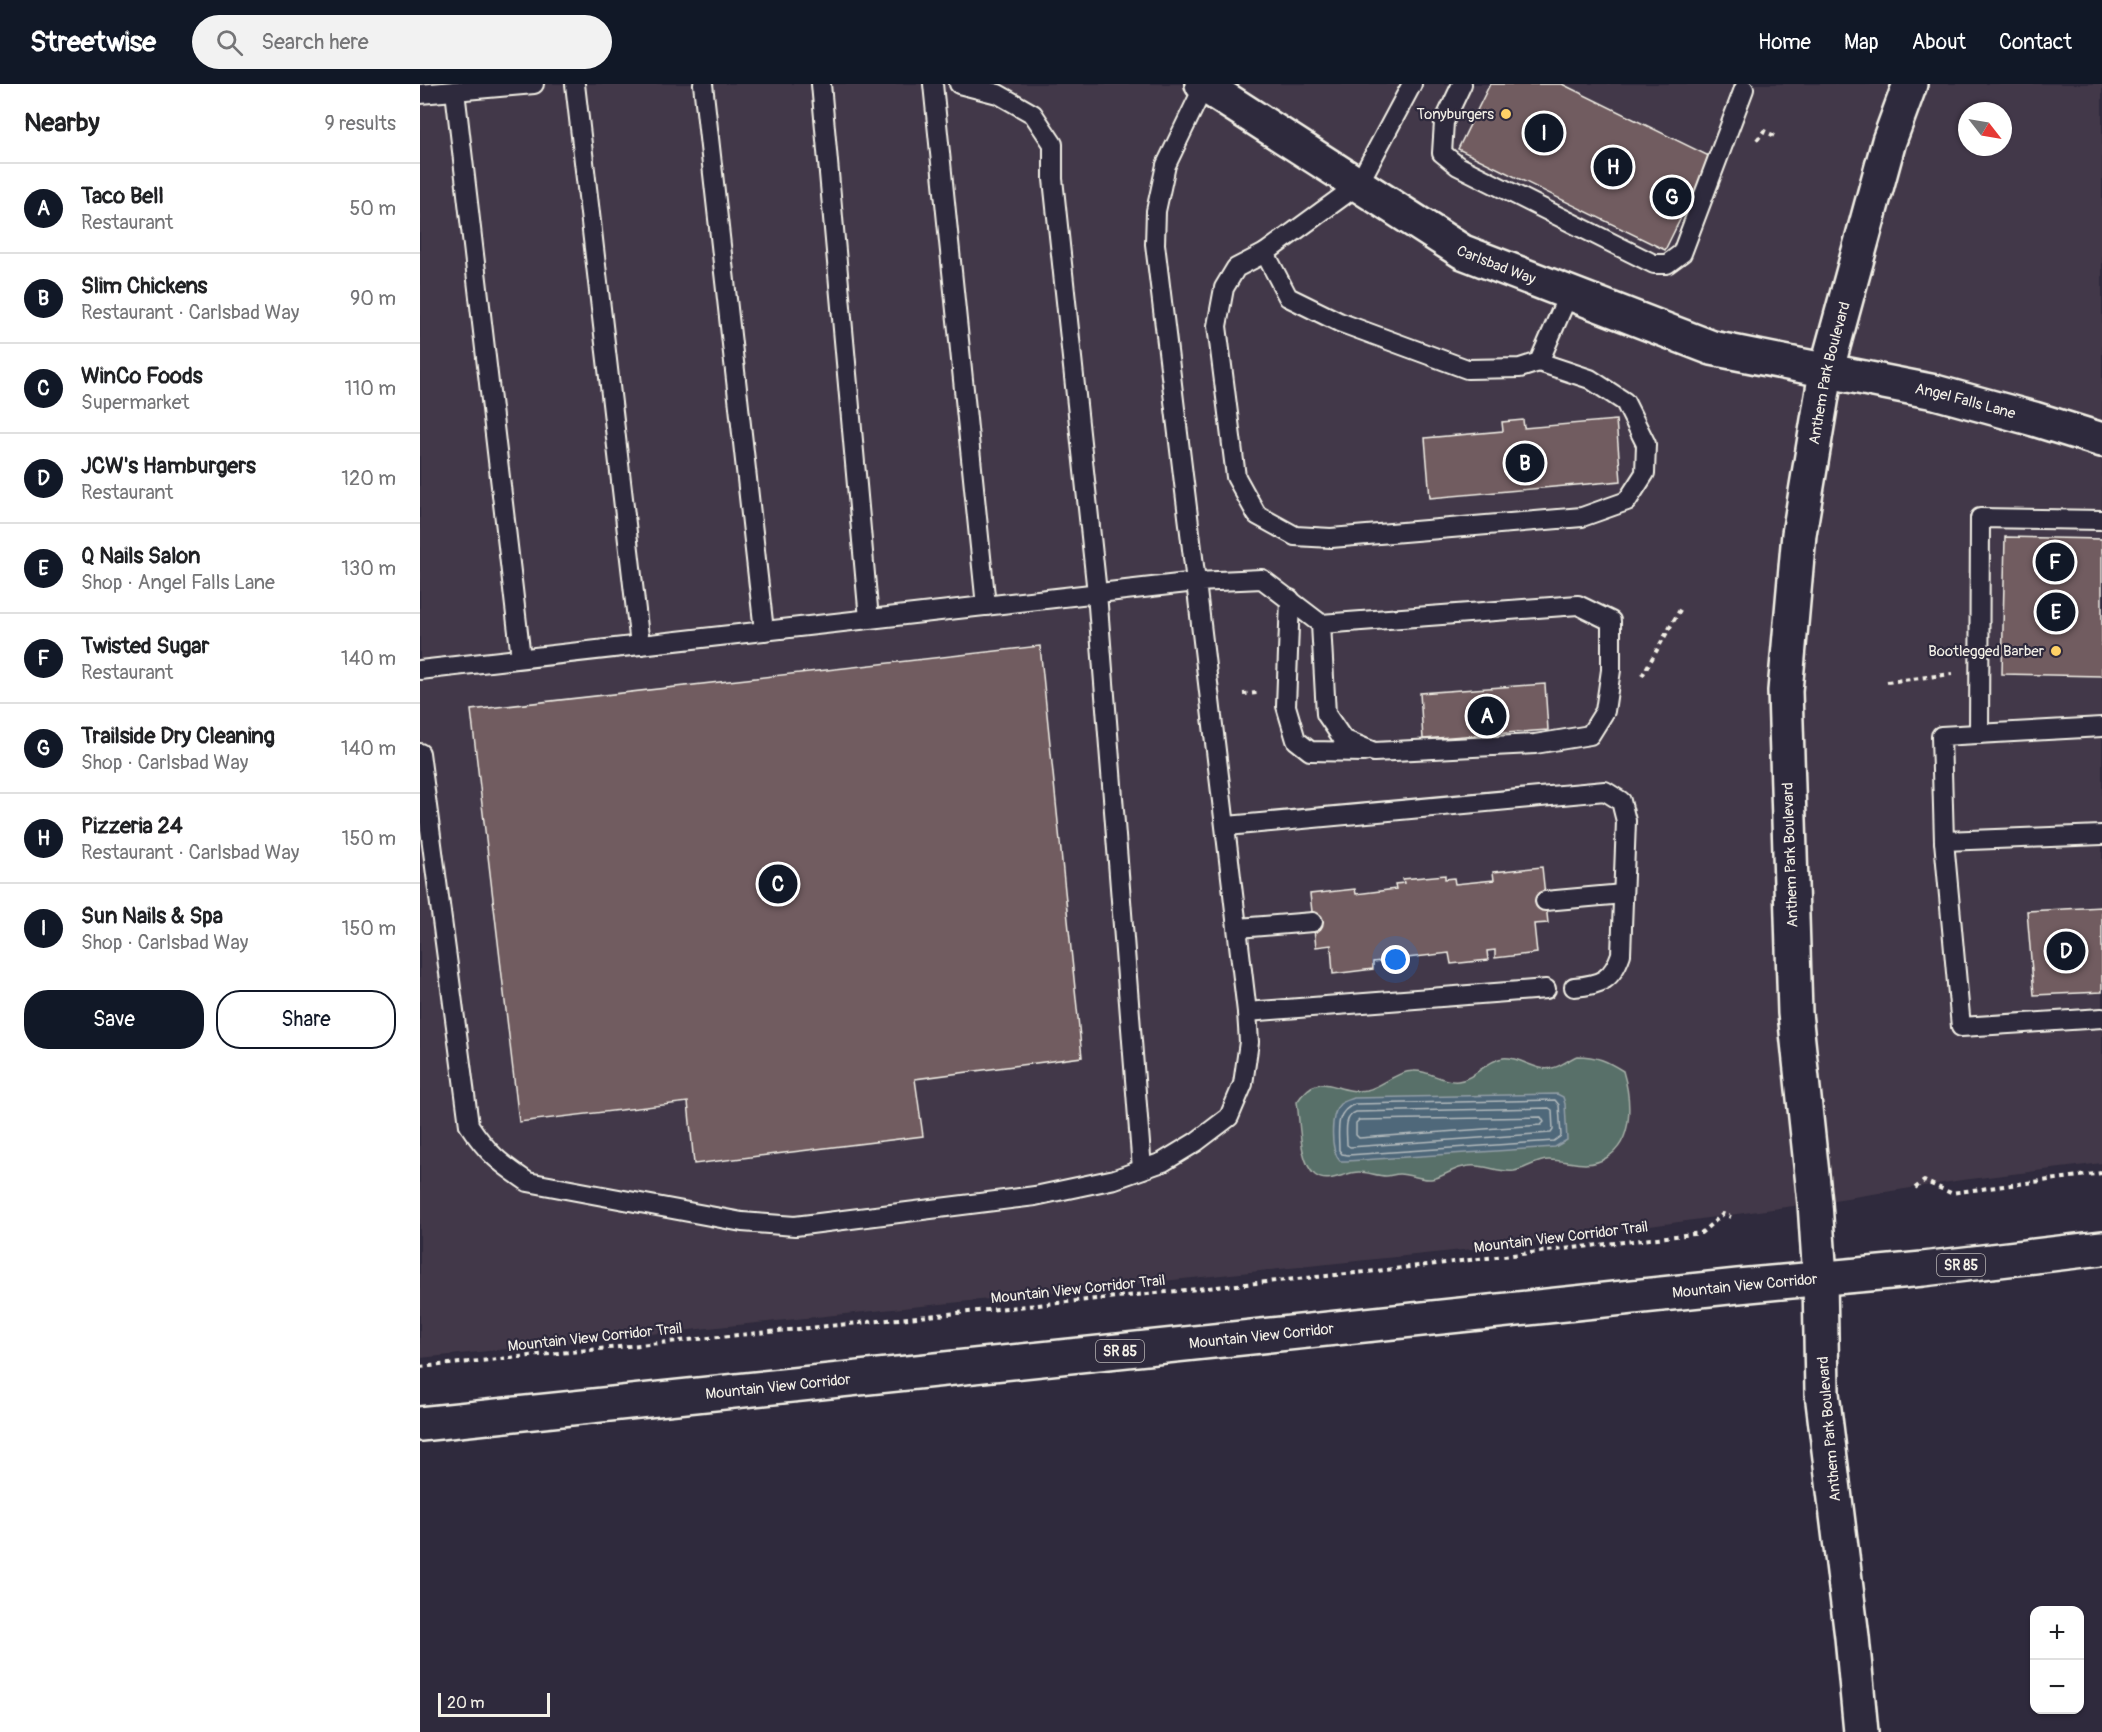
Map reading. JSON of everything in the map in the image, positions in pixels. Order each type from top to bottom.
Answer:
[{"type":"main road","name":"Carlsbad Way","points":[[1204,84],[1462,252],[1712,348],[1826,372]]},
{"type":"main road","name":"Anthem Park Boulevard","points":[[1861,1732],[1852,1637],[1822,1393],[1820,1278],[1815,1203],[1795,1013],[1785,691],[1799,534],[1826,372],[1889,141],[1910,84]]},
{"type":"main road","name":"Angel Falls Lane","points":[[1826,372],[1935,392],[2102,440]]},
{"type":"main road","name":"Mountain View Corridor","points":[[420,1424],[1923,1269],[2102,1248]]},
{"type":"lane","points":[[420,94],[534,84]]},
{"type":"lane","points":[[575,84],[640,645]]},
{"type":"lane","points":[[703,84],[764,631]]},
{"type":"lane","points":[[821,84],[869,619]]},
{"type":"lane","points":[[933,84],[986,606]]},
{"type":"lane","points":[[959,84],[998,94],[1033,114],[1053,144],[1053,179],[1097,593],[1142,1169]]},
{"type":"lane","points":[[420,753],[470,1125],[484,1148],[498,1162],[528,1182],[742,1222],[795,1226],[1035,1196],[1115,1179],[1163,1162],[1196,1142],[1229,1117],[1243,1084],[1249,1042],[1247,1012],[1227,826],[1155,244],[1156,211],[1166,165],[1204,84]]},
{"type":"lane","points":[[1265,253],[1288,297],[1340,322],[1467,369],[1520,368],[1539,362],[1590,379],[1625,402],[1646,444],[1645,473],[1628,501],[1582,517],[1331,538],[1295,536],[1257,514],[1236,477],[1217,326],[1224,288],[1236,268],[1265,253],[1358,186],[1412,84]]},
{"type":"lane","points":[[1462,84],[1444,122],[1442,153],[1458,166],[1654,264],[1667,264],[1682,253],[1744,89]]},
{"type":"lane","points":[[455,91],[521,658]]},
{"type":"lane","points":[[1539,362],[1569,293]]},
{"type":"lane","points":[[1979,734],[1980,518],[2102,520]]},
{"type":"lane","points":[[420,670],[1196,582],[1262,579],[1290,599],[1321,624],[1578,605],[1611,621],[1611,670],[1605,711],[1590,735],[1535,744],[1374,752],[1310,751],[1296,740],[1286,706],[1290,599]]},
{"type":"lane","points":[[1321,624],[1326,714],[1343,739],[1374,752]]},
{"type":"lane","points":[[2102,727],[1941,736],[1944,841],[1961,1027],[2102,1018]]},
{"type":"lane","points":[[1227,826],[1605,791],[1621,801],[1626,821],[1621,954],[1616,968],[1606,979],[1594,985],[1574,987]]},
{"type":"lane","points":[[1944,841],[2102,835]]},
{"type":"lane","points":[[1545,901],[1623,894]]},
{"type":"lane","points":[[1238,928],[1313,921]]},
{"type":"lane","points":[[1247,1012],[1546,989]]},
{"type":"path","points":[[1642,676],[1682,608]]},
{"type":"path","points":[[1887,682],[1953,674]]},
{"type":"path","points":[[1915,1188],[1924,1181],[1951,1193],[2102,1173]]},
{"type":"path","name":"Mountain View Corridor Trail","points":[[420,1367],[1376,1271],[1701,1233],[1722,1214],[1731,1216]]},
{"type":"shaded area","points":[[420,84],[2102,84],[2102,1163],[1962,1180],[1520,1244],[420,1358]]},
{"type":"green space","points":[[1577,1056],[1596,1058],[1612,1064],[1623,1071],[1626,1082],[1629,1106],[1626,1130],[1615,1150],[1599,1162],[1578,1164],[1544,1160],[1514,1171],[1469,1166],[1427,1179],[1403,1174],[1383,1176],[1359,1172],[1325,1179],[1315,1175],[1306,1161],[1301,1141],[1297,1102],[1306,1091],[1314,1086],[1321,1084],[1356,1091],[1367,1090],[1402,1073],[1414,1071],[1458,1081],[1464,1080],[1490,1063],[1503,1058],[1515,1059],[1546,1069],[1558,1066]]},
{"type":"water","points":[[1557,1094],[1563,1097],[1565,1104],[1567,1140],[1555,1147],[1347,1161],[1340,1161],[1334,1149],[1332,1132],[1334,1116],[1340,1104],[1354,1098]]},
{"type":"building","points":[[1490,84],[1562,84],[1711,157],[1665,250],[1458,149]]},
{"type":"building","points":[[1523,420],[1524,428],[1616,420],[1621,481],[1430,498],[1425,438],[1503,431],[1502,422]]},
{"type":"building","points":[[2005,537],[2102,539],[2102,676],[2002,674]]},
{"type":"building","points":[[1040,646],[1082,1057],[915,1079],[923,1136],[694,1164],[688,1102],[519,1122],[471,710]]},
{"type":"building","points":[[1545,684],[1548,730],[1423,739],[1420,693]]},
{"type":"building","points":[[1542,867],[1548,923],[1534,924],[1537,953],[1495,958],[1495,950],[1487,951],[1488,960],[1451,964],[1449,953],[1373,962],[1373,969],[1333,974],[1331,945],[1316,947],[1310,894],[1355,889],[1356,894],[1396,889],[1395,884],[1404,883],[1403,879],[1445,875],[1445,879],[1454,878],[1455,884],[1494,880],[1493,872]]},
{"type":"building","points":[[2102,907],[2102,992],[2034,995],[2027,911]]},
{"type":"place","name":"Tonyburgers","points":[[1506,114]]},
{"type":"place","name":"Sun Nails & Spa","points":[[1544,133]]},
{"type":"place","name":"Pizzeria 24","points":[[1613,167]]},
{"type":"place","name":"Trailside Dry Cleaning","points":[[1672,197]]},
{"type":"place","name":"Slim Chickens","points":[[1525,463]]},
{"type":"place","name":"Twisted Sugar","points":[[2055,562]]},
{"type":"place","name":"Q Nails Salon","points":[[2056,612]]},
{"type":"place","name":"Bootlegged Barber","points":[[2056,651]]},
{"type":"place","name":"Taco Bell","points":[[1487,716]]},
{"type":"place","name":"WinCo Foods","points":[[778,884]]},
{"type":"place","name":"JCW's Hamburgers","points":[[2066,951]]}]
